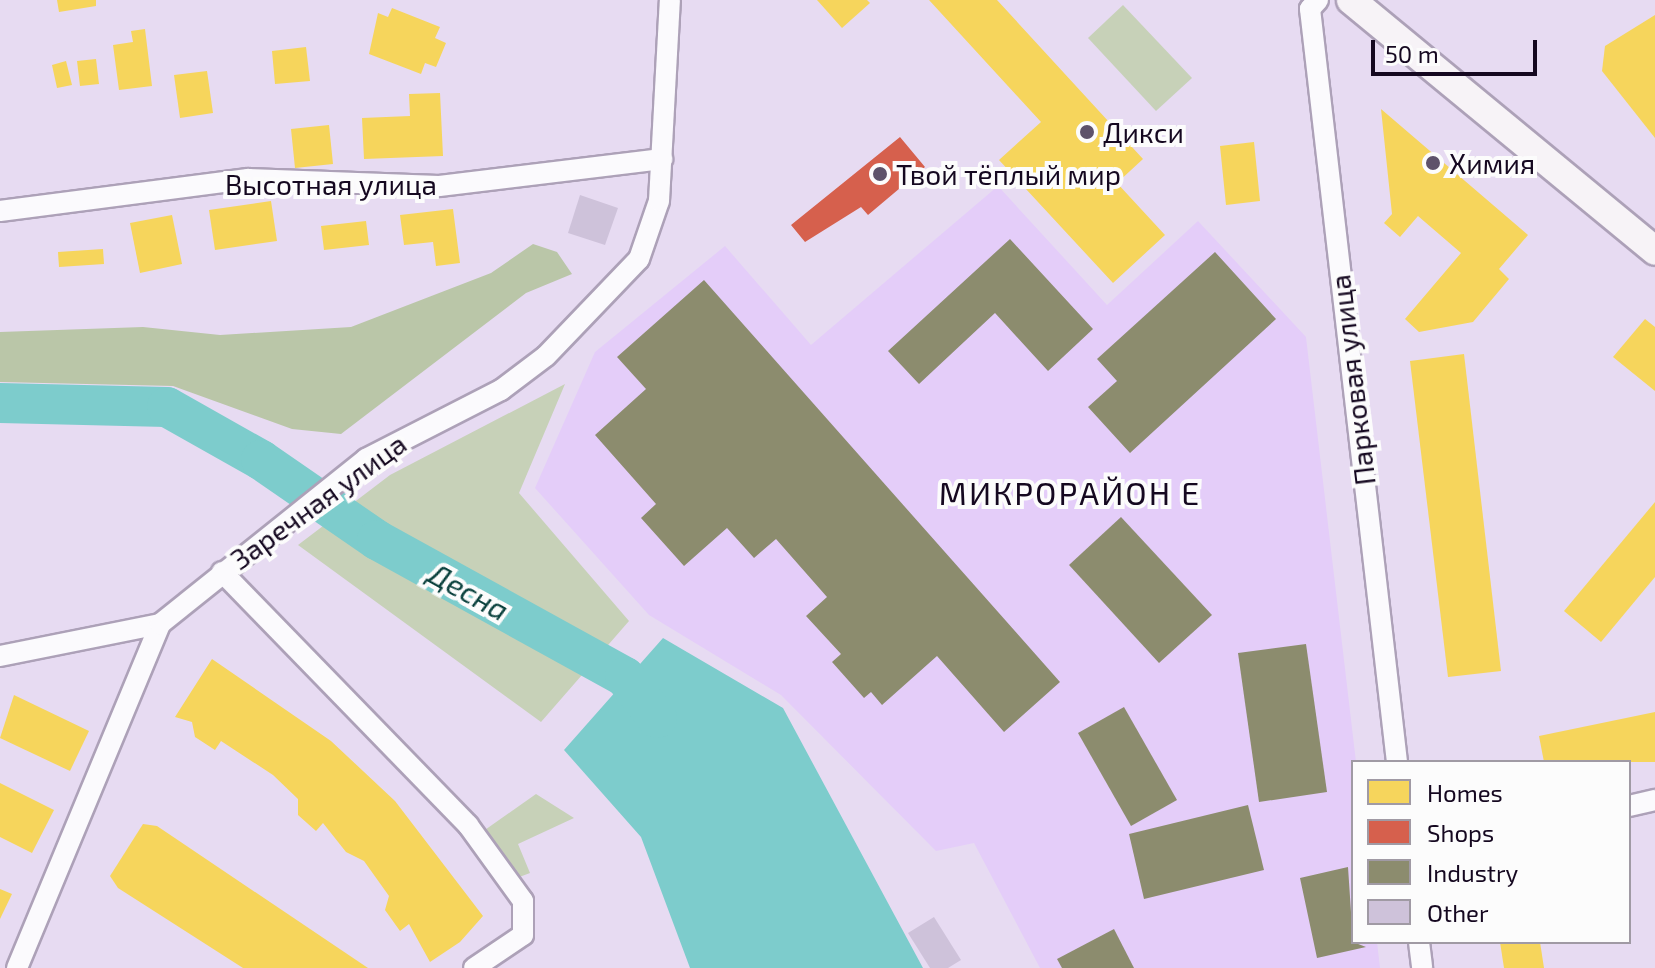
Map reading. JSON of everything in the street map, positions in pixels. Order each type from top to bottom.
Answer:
[{"type":"main road","points":[[1351,0],[1655,251]]},
{"type":"street","name":"Заречная улица","points":[[17,968],[160,624],[366,459],[501,390],[598,308],[639,259],[659,201],[670,0]]},
{"type":"street","name":"Парковая улица","points":[[1318,0],[1310,9],[1397,760]]},
{"type":"street","name":"Высотная улица","points":[[0,211],[248,179],[439,186],[662,159]]},
{"type":"street","points":[[222,572],[468,825],[523,901],[523,935],[474,968]]},
{"type":"street","points":[[0,656],[160,624]]},
{"type":"street","points":[[1631,806],[1655,800]]},
{"type":"street","points":[[1419,944],[1422,968]]},
{"type":"shaded area","points":[[1123,5],[1192,78],[1156,111],[1088,38]]},
{"type":"shaded area","points":[[998,186],[1107,305],[1198,221],[1306,337],[1356,760],[1351,760],[1351,944],[1377,944],[1380,968],[1040,968],[974,843],[936,851],[781,695],[649,615],[535,488],[595,352],[725,246],[811,345]]},
{"type":"shaded area","points":[[533,244],[557,252],[572,274],[526,293],[341,434],[292,429],[173,386],[0,382],[0,332],[143,327],[220,335],[351,327],[491,273]]},
{"type":"shaded area","points":[[565,384],[519,493],[629,621],[541,722],[298,545],[390,475]]},
{"type":"shaded area","points":[[663,638],[783,708],[923,968],[690,968],[641,837],[564,750]]},
{"type":"shaded area","points":[[536,794],[574,818],[518,844],[530,873],[514,879],[482,832]]},
{"type":"building: Homes","points":[[57,0],[96,0],[96,6],[59,12]]},
{"type":"building: Homes","points":[[817,0],[867,0],[870,3],[842,28]]},
{"type":"building: Homes","points":[[929,0],[997,0],[1143,159],[1117,183],[1165,235],[1113,283],[999,160],[1041,122]]},
{"type":"building: Homes","points":[[392,8],[440,27],[435,38],[446,43],[436,67],[425,63],[421,74],[369,54],[378,13],[388,17]]},
{"type":"building: Homes","points":[[1655,15],[1655,138],[1602,71],[1605,46]]},
{"type":"building: Homes","points":[[145,29],[152,86],[119,90],[113,45],[133,42],[131,31]]},
{"type":"building: Homes","points":[[306,47],[310,81],[275,84],[272,51]]},
{"type":"building: Homes","points":[[96,59],[99,84],[80,86],[77,61]]},
{"type":"building: Homes","points":[[66,61],[72,85],[57,88],[52,65]]},
{"type":"building: Homes","points":[[207,71],[213,113],[180,118],[174,75]]},
{"type":"building: Homes","points":[[440,93],[443,156],[364,159],[362,118],[410,116],[409,94]]},
{"type":"building: Homes","points":[[1381,109],[1528,235],[1499,269],[1509,279],[1473,322],[1419,332],[1405,319],[1461,253],[1418,216],[1400,237],[1384,223],[1392,214]]},
{"type":"building: Homes","points":[[329,125],[333,164],[295,168],[291,129]]},
{"type":"building: Homes","points":[[1254,142],[1260,201],[1226,205],[1220,146]]},
{"type":"building: Homes","points":[[271,201],[277,241],[215,250],[209,210]]},
{"type":"building: Homes","points":[[453,209],[460,263],[436,266],[433,242],[404,245],[400,215]]},
{"type":"building: Homes","points":[[172,215],[182,264],[140,273],[130,223]]},
{"type":"building: Homes","points":[[366,221],[369,245],[324,250],[321,226]]},
{"type":"building: Homes","points":[[103,249],[104,264],[59,267],[58,252]]},
{"type":"building: Homes","points":[[1645,319],[1655,327],[1655,391],[1613,357]]},
{"type":"building: Homes","points":[[1464,354],[1501,671],[1448,677],[1410,361]]},
{"type":"building: Homes","points":[[1655,502],[1655,577],[1601,642],[1564,611]]},
{"type":"building: Homes","points":[[212,659],[331,741],[395,801],[483,916],[460,942],[430,962],[409,924],[400,931],[385,910],[389,896],[364,861],[346,852],[323,823],[316,831],[298,815],[298,799],[273,775],[221,741],[215,750],[195,737],[192,722],[175,717]]},
{"type":"building: Homes","points":[[14,695],[89,731],[70,771],[0,738]]},
{"type":"building: Homes","points":[[1655,712],[1655,762],[1544,760],[1539,736]]},
{"type":"building: Homes","points":[[0,783],[54,810],[32,853],[0,837]]},
{"type":"building: Homes","points":[[143,824],[157,826],[368,968],[243,968],[118,888],[110,876]]},
{"type":"building: Homes","points":[[0,889],[12,894],[0,919]]},
{"type":"building: Homes","points":[[1500,944],[1540,944],[1544,968],[1504,968]]},
{"type":"building: Shops","points":[[900,137],[925,167],[868,215],[861,207],[805,242],[791,225]]},
{"type":"building: Industry","points":[[1010,239],[1093,329],[1048,371],[995,313],[919,384],[888,351]]},
{"type":"building: Industry","points":[[1215,252],[1276,319],[1130,453],[1088,407],[1117,381],[1097,359]]},
{"type":"building: Industry","points":[[704,280],[1060,682],[1004,732],[937,656],[882,705],[871,692],[864,698],[832,662],[841,654],[806,616],[827,597],[776,539],[754,558],[727,528],[684,566],[641,518],[656,504],[595,435],[646,389],[617,357]]},
{"type":"building: Industry","points":[[1121,517],[1212,615],[1159,663],[1069,565]]},
{"type":"building: Industry","points":[[1306,644],[1327,792],[1259,802],[1238,653]]},
{"type":"building: Industry","points":[[1124,707],[1177,800],[1131,826],[1078,733]]},
{"type":"building: Industry","points":[[1248,805],[1264,870],[1144,899],[1129,834]]},
{"type":"building: Industry","points":[[1348,867],[1351,944],[1366,947],[1317,958],[1300,878]]},
{"type":"building: Industry","points":[[1114,929],[1134,968],[1062,968],[1057,959]]},
{"type":"building: Other","points":[[580,195],[618,208],[605,245],[568,233]]},
{"type":"building: Other","points":[[934,917],[961,960],[948,968],[930,968],[908,933]]},
{"type":"waterway","name":"Десна","points":[[0,403],[167,407],[261,460],[377,540],[625,677],[657,718]]},
{"type":"place","name":"Дикси","points":[[1087,132]]},
{"type":"place","name":"Химия","points":[[1433,163]]},
{"type":"place","name":"Твой тёплый мир","points":[[880,174]]},
{"type":"district","name":"МИКРОРАЙОН Е","points":[[1070,492]]}]
